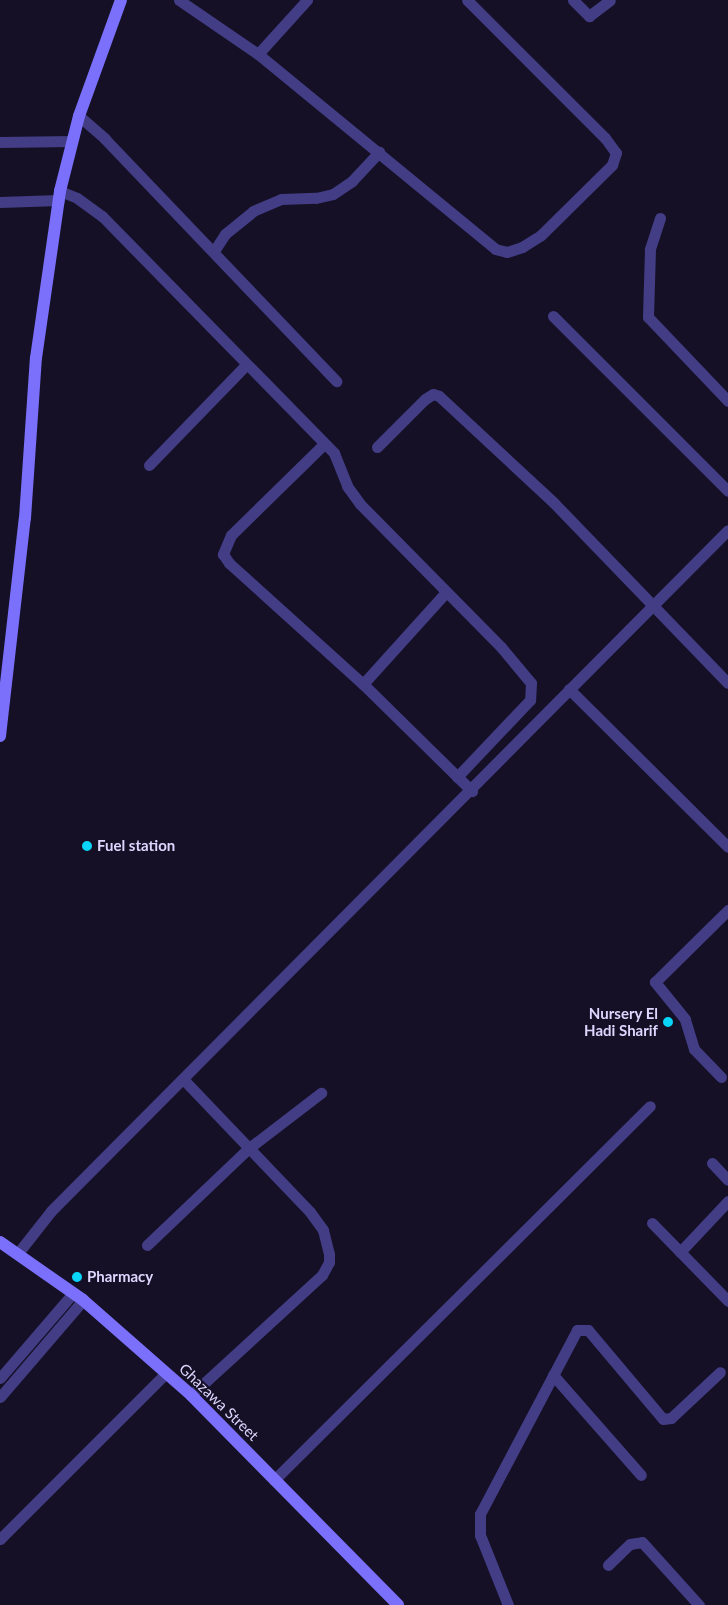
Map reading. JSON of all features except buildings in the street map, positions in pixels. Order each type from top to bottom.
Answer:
[{"type":"main road","points":[[0,736],[25,518],[36,358],[60,196],[79,116],[121,0]]},
{"type":"main road","name":"Ghazawa Street","points":[[0,1242],[78,1296],[191,1395],[398,1605]]},
{"type":"street","points":[[180,0],[258,54],[501,252],[522,247],[541,235],[612,165],[616,153],[605,138],[467,0]]},
{"type":"street","points":[[258,54],[307,0]]},
{"type":"street","points":[[573,0],[589,16],[610,0]]},
{"type":"street","points":[[79,116],[106,138],[336,380]]},
{"type":"street","points":[[0,142],[72,141]]},
{"type":"street","points":[[214,251],[225,234],[253,211],[281,199],[316,198],[333,194],[352,181],[379,152]]},
{"type":"street","points":[[0,202],[60,196],[78,198],[102,216],[324,444],[339,461],[347,486],[360,504],[531,683],[530,700],[458,777]]},
{"type":"street","points":[[660,218],[650,249],[647,313],[650,322],[728,401]]},
{"type":"street","points":[[553,316],[728,491]]},
{"type":"street","points":[[148,465],[246,365]]},
{"type":"street","points":[[377,447],[425,399],[437,395],[554,503],[651,606],[728,683]]},
{"type":"street","points":[[324,444],[231,534],[223,554],[228,563],[363,684],[472,791]]},
{"type":"street","points":[[18,1253],[51,1211],[472,791],[569,689],[728,530]]},
{"type":"street","points":[[363,684],[446,592]]},
{"type":"street","points":[[569,689],[728,847]]},
{"type":"street","points":[[721,1077],[694,1049],[686,1019],[655,982],[728,910]]},
{"type":"street","points":[[183,1079],[318,1221],[328,1245],[330,1262],[322,1275],[191,1395]]},
{"type":"street","points":[[147,1245],[250,1148],[321,1093]]},
{"type":"street","points":[[274,1480],[650,1106]]},
{"type":"street","points":[[712,1163],[728,1180]]},
{"type":"street","points":[[680,1252],[728,1201]]},
{"type":"street","points":[[652,1223],[728,1301]]},
{"type":"street","points":[[0,1378],[78,1296]]},
{"type":"street","points":[[0,1397],[78,1296]]},
{"type":"street","points":[[508,1605],[480,1535],[479,1519],[574,1332],[582,1328],[588,1330],[663,1418],[671,1418],[720,1372]]},
{"type":"street","points":[[0,1539],[166,1373]]},
{"type":"street","points":[[552,1375],[641,1475]]},
{"type":"street","points":[[608,1565],[630,1544],[642,1542],[698,1605]]},
{"type":"place","name":"Fuel station","points":[[87,846]]},
{"type":"place","name":"Nursery El Hadi Sharif","points":[[668,1022]]},
{"type":"place","name":"Pharmacy","points":[[77,1277]]}]
